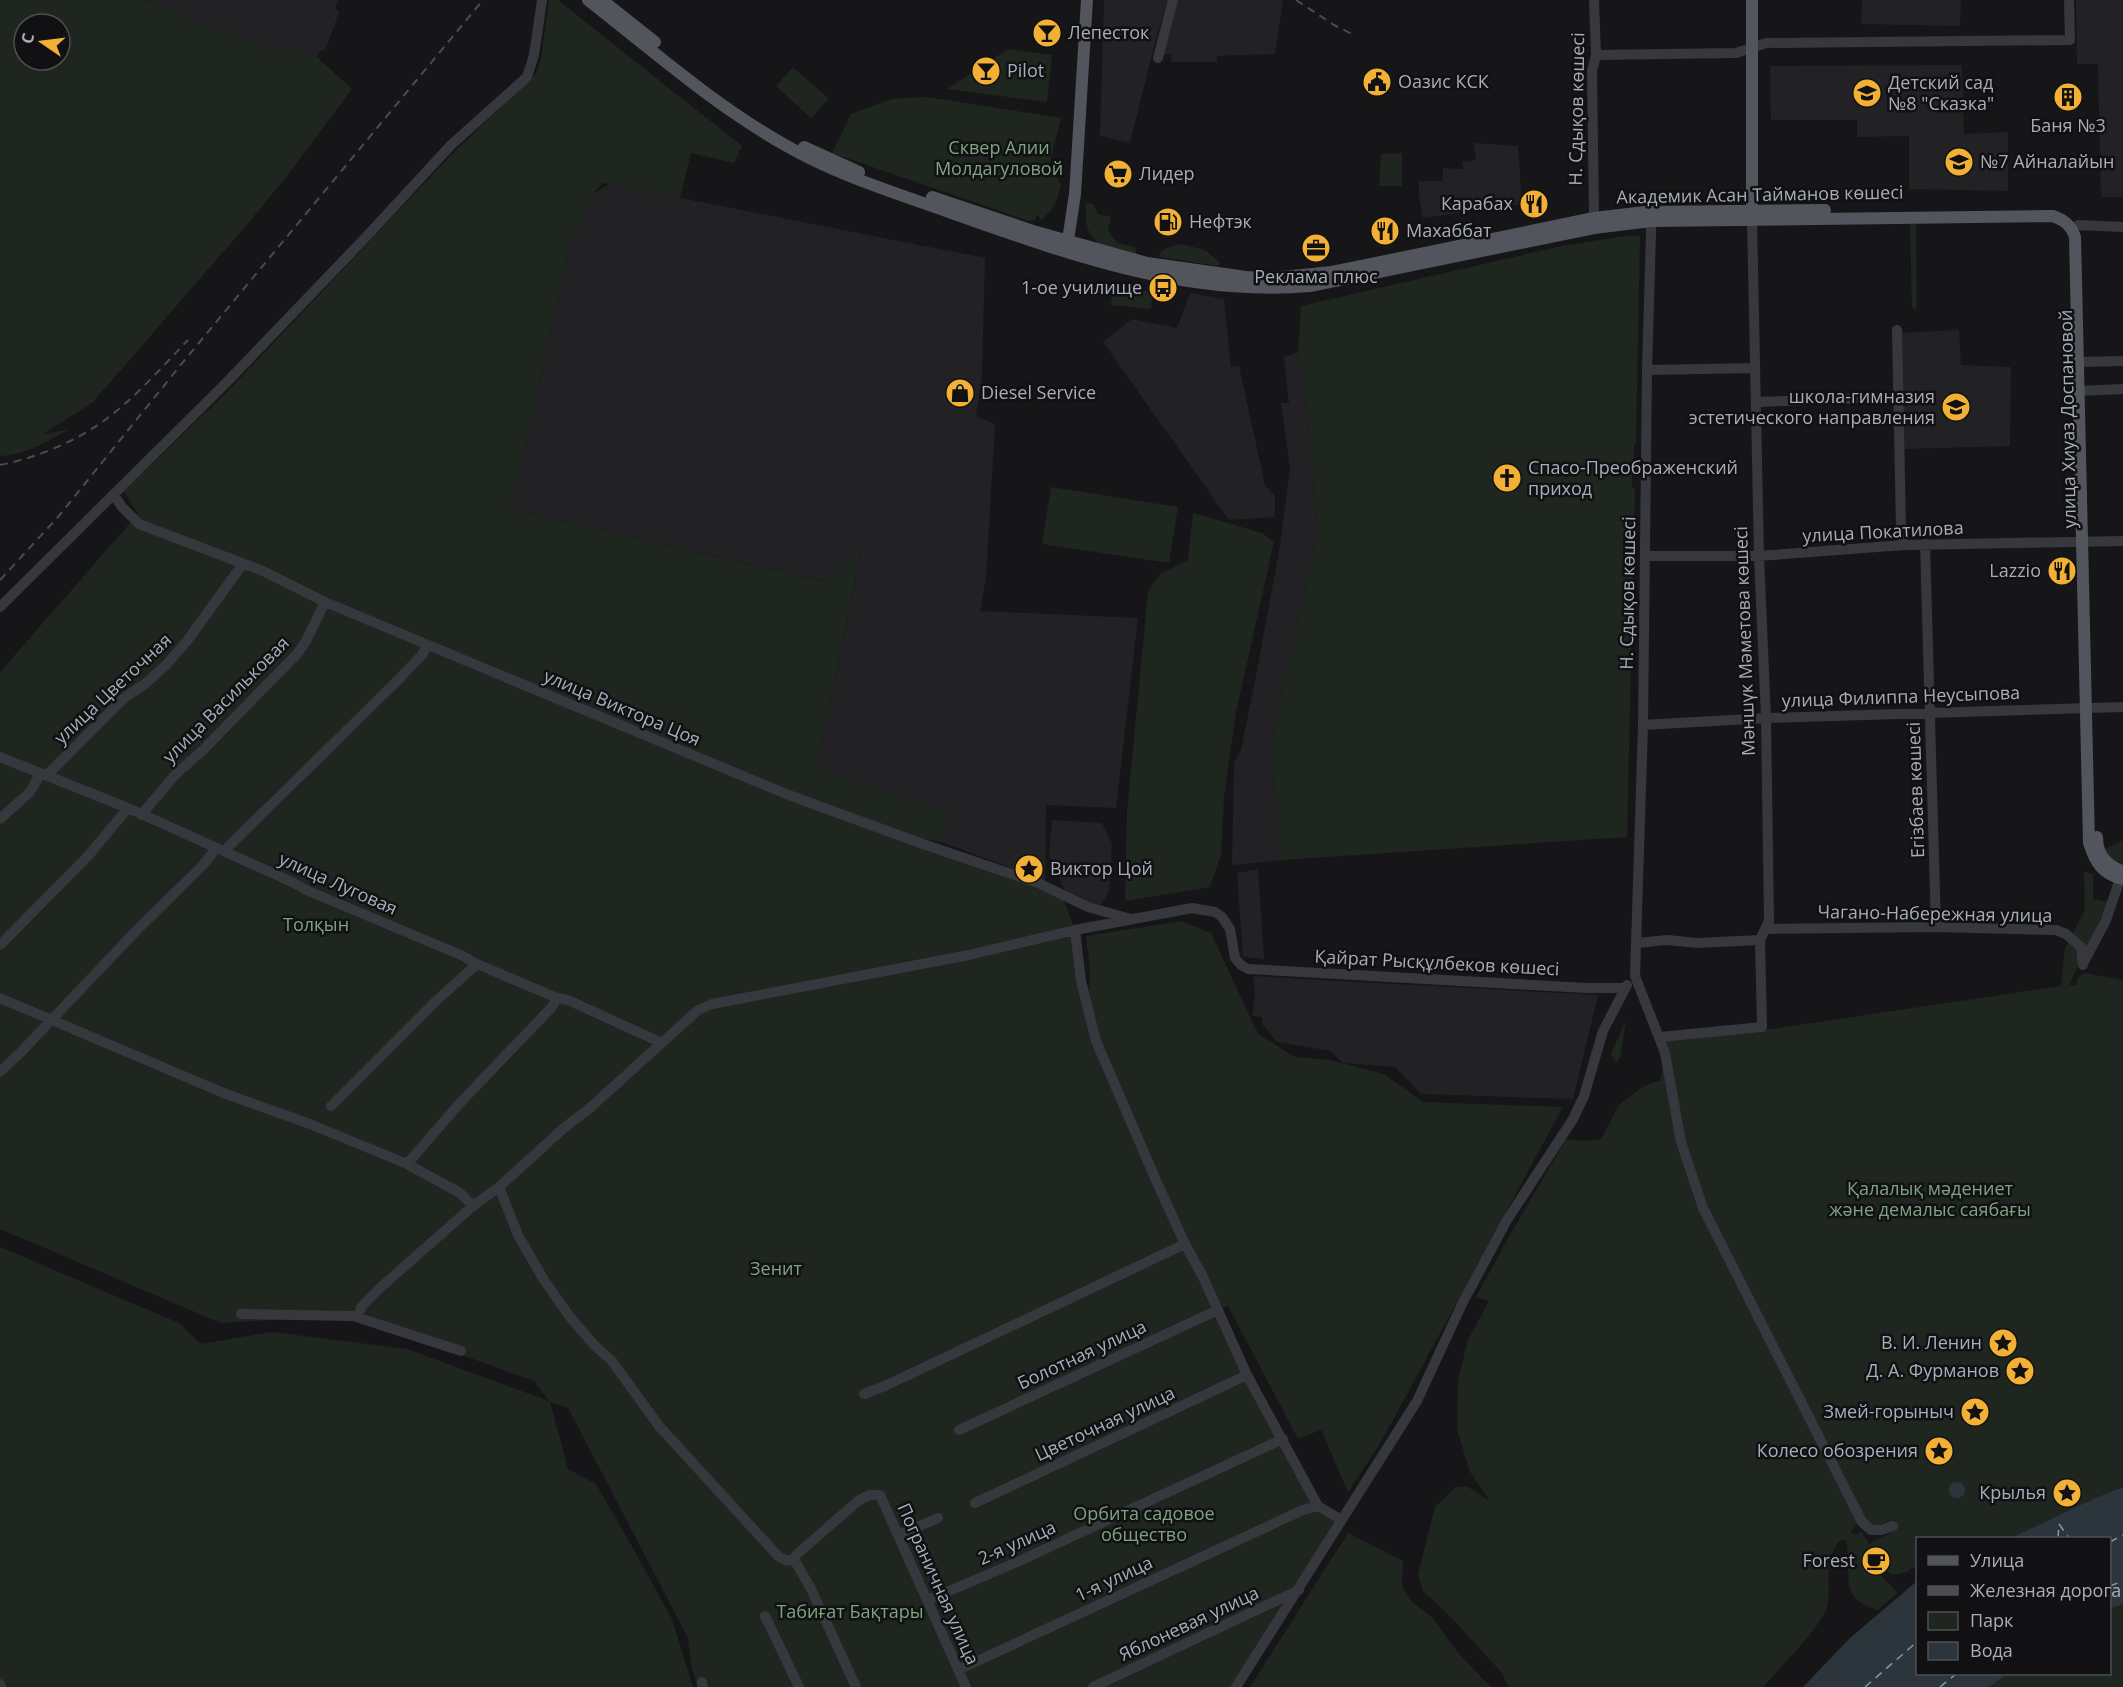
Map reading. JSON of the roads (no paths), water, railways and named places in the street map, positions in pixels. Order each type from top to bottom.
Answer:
[{"type":"main road","name":"Академик Асан Тайманов көшесі","points":[[588,0],[740,117],[810,159],[860,180],[1067,246],[1170,267],[1272,278],[1332,272],[1594,228],[1648,216]]},
{"type":"main road","name":"Академик Асан Тайманов көшесі","points":[[602,0],[745,111],[813,151],[860,172],[1067,246]]},
{"type":"main road","points":[[1067,246],[1076,194],[1087,0]]},
{"type":"main road","name":"Мәншүк Мәметова көшесі","points":[[1752,0],[1752,215]]},
{"type":"main road","name":"Академик Асан Тайманов көшесі","points":[[1519,239],[1594,218],[1648,216],[2053,216],[2075,226]]},
{"type":"main road","name":"улица Хиуаз Доспановой","points":[[2075,226],[2082,243],[2081,362],[2089,708],[2089,843],[2093,857],[2102,870],[2122,876]]},
{"type":"main road","name":"улица Хиуаз Доспановой","points":[[2089,708],[2097,846],[2106,862],[2122,876]]},
{"type":"street","points":[[0,607],[114,495],[308,297],[451,145],[526,77],[534,55],[542,0]]},
{"type":"street","points":[[1158,58],[1173,0]]},
{"type":"street","name":"Н. Сдықов көшесі","points":[[1594,0],[1596,55],[1592,71],[1594,218]]},
{"type":"street","points":[[1596,55],[1736,53],[1766,43],[2070,40],[2069,0]]},
{"type":"street","name":"Мәншүк Мәметова көшесі","points":[[1660,1037],[1762,1027],[1760,940],[1769,921],[1766,718],[1759,555],[1752,215]]},
{"type":"street","name":"Н. Сдықов көшесі","points":[[1635,976],[1643,725],[1648,216]]},
{"type":"street","name":"Академик Асан Тайманов көшесі","points":[[2075,226],[2123,227]]},
{"type":"street","points":[[1897,330],[1901,529],[1904,545]]},
{"type":"street","points":[[2081,362],[2123,361]]},
{"type":"street","points":[[1647,370],[1755,368]]},
{"type":"street","points":[[2082,391],[2123,389]]},
{"type":"street","points":[[1756,402],[1898,397]]},
{"type":"street","name":"улица Виктора Цоя","points":[[114,495],[139,524],[242,565],[263,571],[325,602],[428,645],[786,794],[1038,883],[1088,907],[1134,920]]},
{"type":"street","name":"улица Покатилова","points":[[1645,556],[1759,555],[1924,544],[2123,541]]},
{"type":"street","name":"Егізбаев көшесі","points":[[1924,544],[1936,927]]},
{"type":"street","name":"улица Цветочная","points":[[0,819],[124,698],[145,684],[166,665],[188,641],[242,565]]},
{"type":"street","name":"улица Васильковая","points":[[141,815],[176,774],[203,750],[297,654],[325,602]]},
{"type":"street","points":[[0,1072],[212,854],[396,682],[421,656],[428,645]]},
{"type":"street","name":"улица Филиппа Неусыпова","points":[[1643,725],[1766,718],[2123,707]]},
{"type":"street","name":"улица Луговая","points":[[0,758],[128,808],[306,890],[557,998],[568,1000],[662,1043]]},
{"type":"street","points":[[0,945],[88,856],[128,808]]},
{"type":"street","name":"Чагано-Набережная улица","points":[[1765,929],[1936,927],[2056,930],[2066,934],[2081,947],[2083,965],[2106,920],[2122,876]]},
{"type":"street","name":"Қайрат Рысқұлбеков көшесі","points":[[1134,920],[1191,908],[1215,912],[1222,917],[1230,929],[1235,958],[1248,969],[1586,988],[1624,988]]},
{"type":"street","points":[[357,1317],[362,1306],[381,1287],[473,1206],[499,1187],[698,1010],[712,1004],[969,955],[1075,930],[1134,920]]},
{"type":"street","points":[[1075,930],[1081,981],[1096,1041],[1185,1244],[1247,1375],[1318,1506],[1342,1520]]},
{"type":"street","points":[[1636,943],[1667,940],[1697,943],[1760,940]]},
{"type":"street","points":[[331,1106],[437,1000],[477,964]]},
{"type":"street","points":[[1236,1687],[1417,1401],[1458,1312],[1507,1220],[1573,1119],[1584,1096],[1603,1031],[1624,988],[1635,976],[1665,1053],[1681,1142],[1703,1208],[1862,1522],[1871,1530],[1893,1526]]},
{"type":"street","points":[[0,998],[226,1094],[310,1124],[407,1164],[460,1193],[473,1206]]},
{"type":"street","points":[[407,1164],[557,998]]},
{"type":"street","points":[[499,1187],[518,1235],[544,1280],[570,1317],[595,1346],[612,1361],[659,1426],[692,1463],[778,1556],[785,1560],[795,1561],[820,1607],[856,1687]]},
{"type":"street","points":[[864,1394],[1185,1244]]},
{"type":"street","name":"Болотная улица","points":[[959,1430],[1218,1310]]},
{"type":"street","points":[[241,1314],[357,1317],[461,1351]]},
{"type":"street","name":"Цветочная улица","points":[[975,1503],[1247,1375]]},
{"type":"street","name":"2-я улица","points":[[928,1600],[1017,1562],[1283,1439]]},
{"type":"street","name":"Пограничная улица","points":[[795,1561],[796,1555],[858,1501],[869,1495],[880,1494],[966,1687]]},
{"type":"street","name":"1-я улица","points":[[958,1670],[1304,1510],[1318,1506]]},
{"type":"street","points":[[899,1535],[938,1518]]},
{"type":"street","name":"Яблоневая улица","points":[[1093,1687],[1299,1590]]},
{"type":"street","points":[[765,1616],[800,1687]]},
{"type":"water","points":[[1954,1482],[1960,1482],[1965,1490],[1963,1496],[1954,1498],[1949,1493],[1949,1487]]},
{"type":"water","points":[[2123,1487],[2123,1604],[2111,1609],[2111,1537],[2013,1537]]},
{"type":"water","points":[[1916,1582],[1916,1675],[2006,1675],[1990,1687],[1803,1687],[1850,1638]]},
{"type":"railway","points":[[0,580],[58,517],[483,0]]},
{"type":"railway","points":[[1296,0],[1352,34]]},
{"type":"railway","points":[[0,465],[55,448],[93,428],[127,402],[188,340]]},
{"type":"place","name":"Лепесток","points":[[1047,33]]},
{"type":"place","name":"Pilot","points":[[986,71]]},
{"type":"place","name":"Оазис КСК","points":[[1377,82]]},
{"type":"place","name":"Детский сад №8 \"Сказка\"","points":[[1867,93]]},
{"type":"place","name":"Баня №3","points":[[2068,97]]},
{"type":"place","name":"№7 Айналайын","points":[[1959,162]]},
{"type":"place","name":"Лидер","points":[[1118,174]]},
{"type":"place","name":"Карабах","points":[[1534,204]]},
{"type":"place","name":"Нефтэк","points":[[1168,222]]},
{"type":"place","name":"Махаббат","points":[[1385,231]]},
{"type":"place","name":"Реклама плюс","points":[[1316,248]]},
{"type":"place","name":"1-ое училище","points":[[1163,288]]},
{"type":"place","name":"Diesel Service","points":[[960,393]]},
{"type":"place","name":"школа-гимназия эстетического направления","points":[[1956,407]]},
{"type":"place","name":"Спасо-Преображенский приход","points":[[1507,478]]},
{"type":"place","name":"Lazzio","points":[[2062,571]]},
{"type":"place","name":"Виктор Цой","points":[[1029,869]]},
{"type":"place","name":"В. И. Ленин","points":[[2003,1343]]},
{"type":"place","name":"Д. А. Фурманов","points":[[2020,1371]]},
{"type":"place","name":"Змей-горыныч","points":[[1975,1412]]},
{"type":"place","name":"Колесо обозрения","points":[[1939,1451]]},
{"type":"place","name":"Крылья","points":[[2067,1493]]},
{"type":"place","name":"Forest","points":[[1876,1561]]},
{"type":"park label","name":"Сквер Алии Молдагуловой","points":[[999,158]]},
{"type":"park label","name":"Толқын","points":[[316,925]]},
{"type":"park label","name":"Қалалық мәдениет және демалыс саябағы","points":[[1930,1199]]},
{"type":"park label","name":"Зенит","points":[[776,1269]]},
{"type":"park label","name":"Орбита садовое общество","points":[[1144,1524]]},
{"type":"park label","name":"Табиғат Бақтары","points":[[850,1612]]}]
